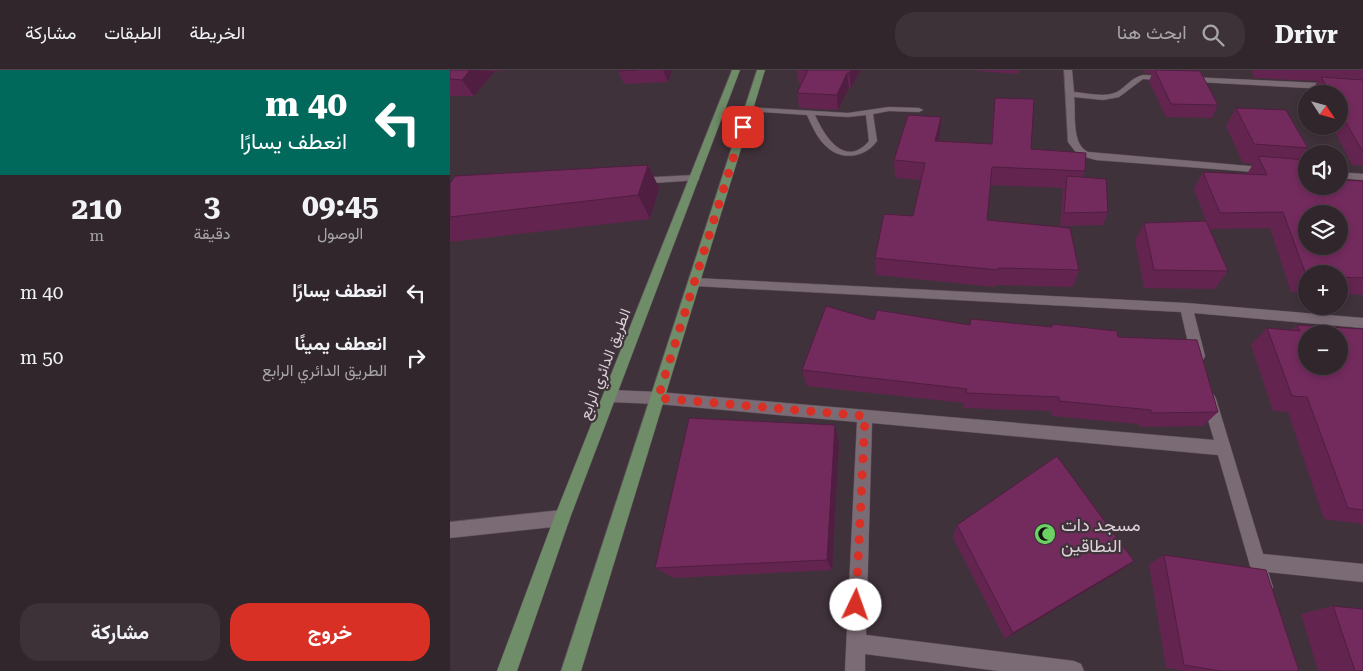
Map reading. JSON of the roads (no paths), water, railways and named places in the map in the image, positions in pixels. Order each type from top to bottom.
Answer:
[{"type":"main road","name":"الطريق الدائري الرابع","points":[[508,671],[562,518],[736,70]]},
{"type":"main road","points":[[571,671],[761,70]]},
{"type":"street","points":[[1068,70],[1073,142],[1076,149],[1083,154],[1096,157],[1278,171]]},
{"type":"street","points":[[1227,70],[1232,80]]},
{"type":"street","points":[[1070,94],[1113,96],[1121,93],[1136,78],[1143,77],[1363,88]]},
{"type":"street","points":[[1348,176],[1363,177]]},
{"type":"street","points":[[627,182],[695,178]]},
{"type":"street","points":[[695,282],[1186,308],[1363,323]]},
{"type":"street","points":[[1186,308],[1222,448],[1268,599]]},
{"type":"street","points":[[610,396],[658,398],[1222,448]]},
{"type":"street","points":[[855,671],[865,416]]},
{"type":"street","points":[[450,530],[562,518]]},
{"type":"street","points":[[1256,562],[1363,573]]},
{"type":"street","points":[[855,643],[1074,671]]},
{"type":"lane","points":[[748,109],[848,115],[890,109],[919,110]]},
{"type":"lane","points":[[810,113],[826,144],[836,150],[849,153],[862,151],[873,141],[869,112]]},
{"type":"place","name":"مسجد دات النطاقين","points":[[1045,534]]}]
